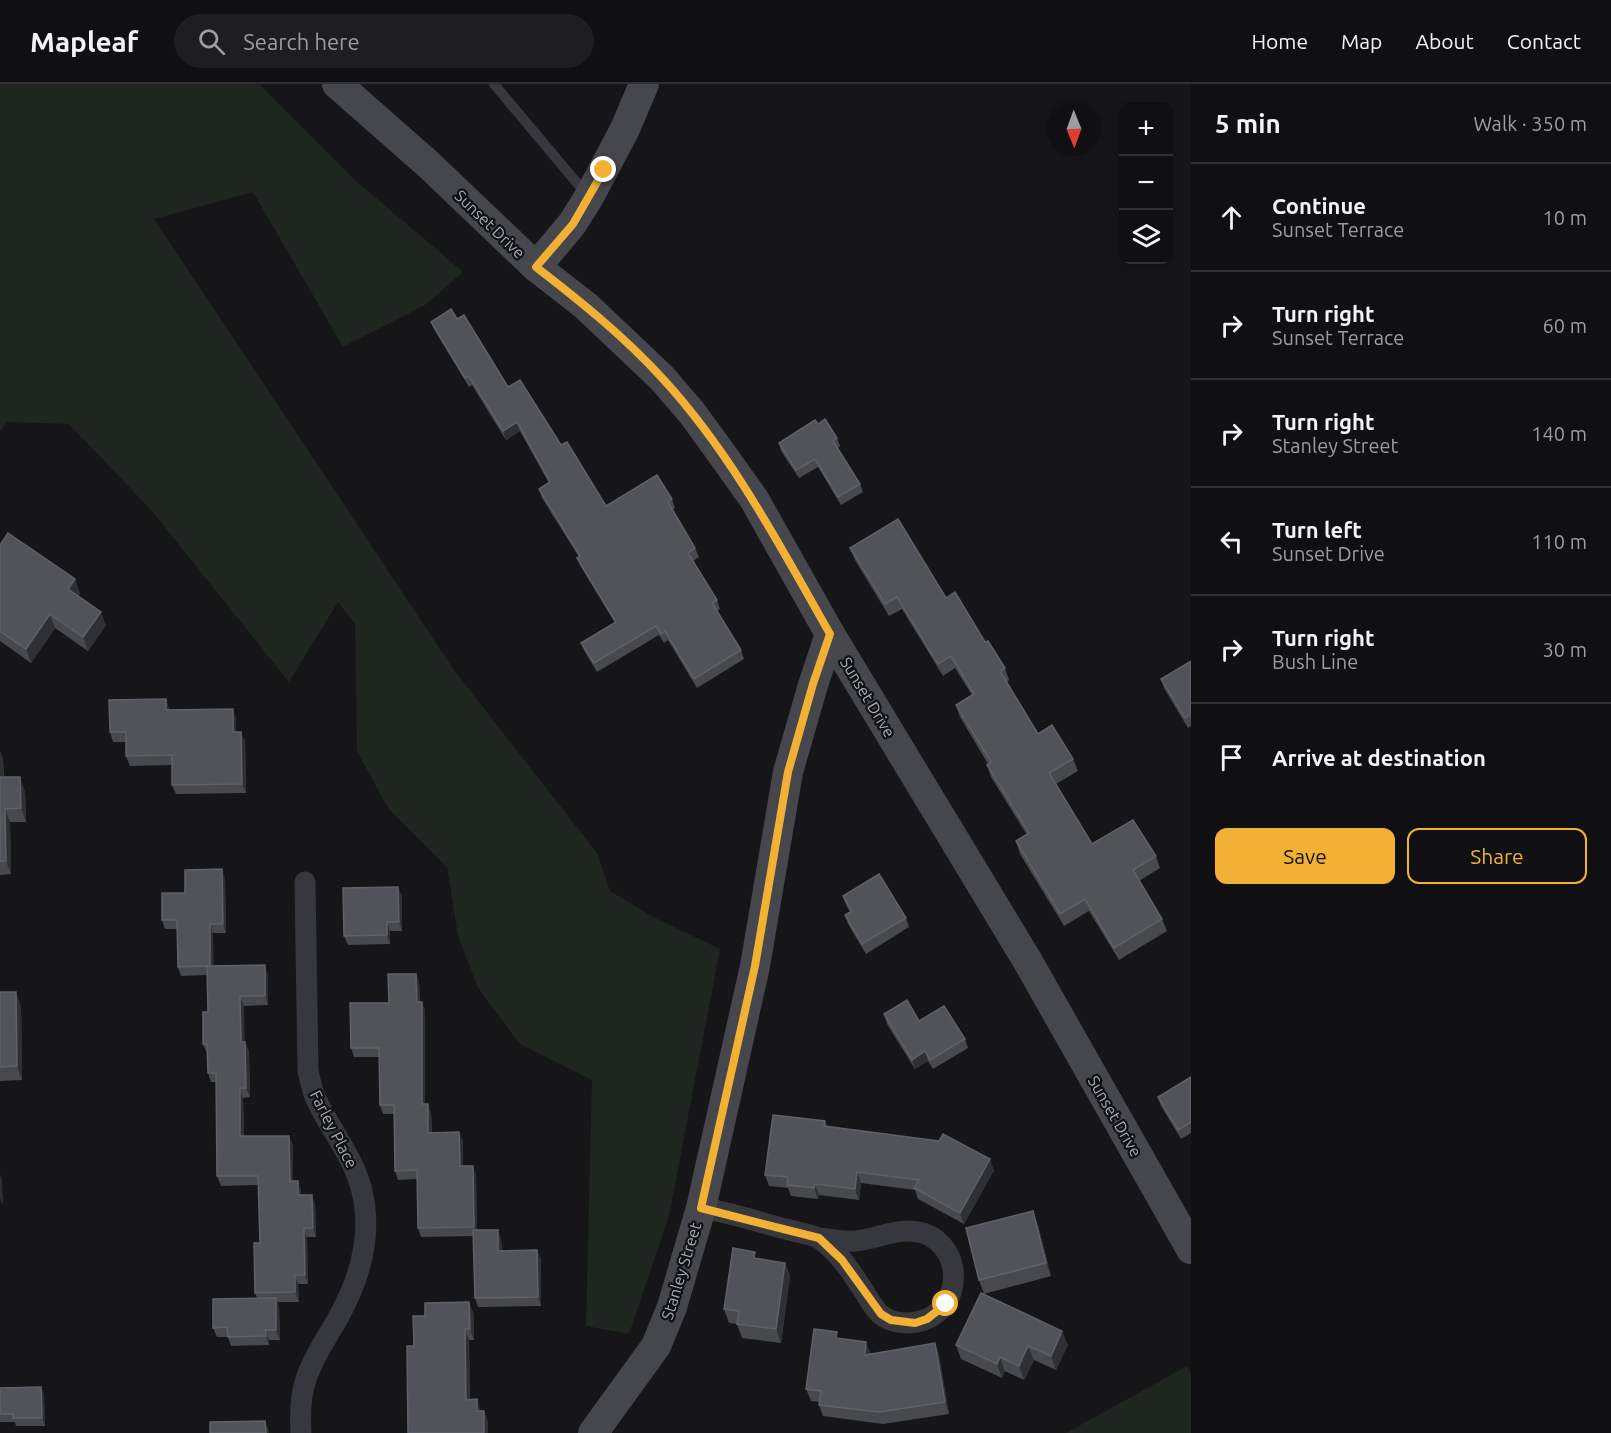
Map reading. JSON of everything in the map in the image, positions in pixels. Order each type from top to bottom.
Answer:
[{"type":"main road","name":"Sunset Drive","points":[[337,84],[428,164],[536,267],[586,306],[662,378],[692,413],[754,500],[830,634],[1027,960],[1191,1250]]},
{"type":"main road","points":[[536,267],[573,224],[589,197],[625,129],[644,84]]},
{"type":"main road","name":"Stanley Street","points":[[592,1433],[656,1346],[672,1307],[701,1208],[755,966],[788,772],[830,634]]},
{"type":"street","name":"Farley Place","points":[[301,1433],[300,1401],[305,1379],[351,1291],[362,1261],[366,1234],[365,1209],[360,1183],[352,1160],[314,1095],[308,1071],[305,882]]},
{"type":"street","points":[[701,1208],[819,1238],[854,1241],[901,1231],[913,1230],[925,1233],[944,1247],[950,1258],[954,1269],[952,1293],[946,1304],[927,1319],[915,1323],[891,1320],[881,1314],[842,1260],[819,1238]]},
{"type":"lane","points":[[494,84],[589,197]]},
{"type":"shaded area","points":[[0,84],[259,84],[354,179],[463,272],[425,305],[343,347],[253,192],[154,219],[454,670],[597,853],[610,891],[653,917],[720,949],[669,1216],[629,1334],[586,1326],[592,1080],[520,1044],[478,988],[458,936],[447,867],[388,808],[357,751],[355,624],[338,602],[289,682],[151,510],[69,424],[7,422],[0,431]]},
{"type":"shaded area","points":[[1187,1366],[1191,1373],[1191,1433],[1066,1433]]},
{"type":"building","points":[[451,309],[457,319],[464,315],[508,387],[520,380],[561,445],[567,442],[606,506],[657,475],[672,499],[668,502],[695,548],[688,553],[717,600],[712,603],[741,650],[694,679],[665,631],[661,634],[656,626],[594,663],[581,643],[616,622],[577,558],[580,556],[539,489],[550,482],[517,422],[503,431],[469,376],[465,378],[431,322]]},
{"type":"building","points":[[825,419],[837,438],[833,441],[860,484],[838,497],[815,459],[796,470],[779,443],[815,420],[818,424]]},
{"type":"building","points":[[898,519],[946,598],[955,592],[985,642],[988,641],[1005,668],[1000,671],[1038,734],[1052,725],[1073,759],[1049,773],[1092,844],[1133,820],[1156,856],[1133,870],[1162,919],[1114,948],[1085,899],[1060,914],[1016,841],[1029,833],[987,765],[991,762],[956,705],[974,694],[951,656],[938,664],[897,597],[885,604],[850,548]]},
{"type":"building","points":[[8,533],[75,579],[68,589],[101,612],[83,637],[50,614],[26,649],[0,631],[0,545]]},
{"type":"building","points":[[1191,661],[1191,714],[1185,718],[1161,679]]},
{"type":"building","points":[[166,699],[166,710],[233,709],[233,732],[241,732],[242,784],[172,785],[172,755],[126,756],[126,732],[110,732],[109,700]]},
{"type":"building","points":[[0,777],[20,777],[21,808],[5,809],[6,861],[0,861]]},
{"type":"building","points":[[222,869],[223,924],[210,924],[210,966],[178,967],[177,920],[162,920],[162,893],[185,893],[185,870]]},
{"type":"building","points":[[879,874],[906,918],[862,944],[845,915],[852,911],[843,896]]},
{"type":"building","points":[[398,887],[399,922],[387,922],[387,935],[344,936],[343,888]]},
{"type":"building","points":[[265,965],[265,996],[240,996],[241,1042],[245,1042],[246,1088],[240,1088],[240,1136],[289,1136],[290,1181],[298,1181],[298,1195],[312,1195],[313,1228],[304,1228],[305,1275],[295,1275],[295,1292],[255,1293],[254,1243],[260,1243],[258,1176],[217,1176],[216,1073],[208,1073],[207,1044],[203,1044],[203,1012],[208,1012],[207,966]]},
{"type":"building","points":[[388,974],[416,974],[417,1002],[422,1002],[422,1104],[428,1104],[428,1133],[459,1132],[460,1166],[473,1166],[474,1227],[418,1228],[417,1170],[395,1171],[394,1105],[380,1105],[379,1048],[351,1048],[350,1003],[389,1003]]},
{"type":"building","points":[[0,992],[16,992],[17,1066],[0,1067]]},
{"type":"building","points":[[907,1000],[919,1021],[944,1006],[965,1039],[930,1060],[925,1051],[912,1060],[884,1014]]},
{"type":"building","points":[[1191,1077],[1191,1122],[1178,1130],[1158,1097]]},
{"type":"building","points":[[773,1115],[825,1121],[824,1126],[939,1141],[943,1134],[990,1159],[960,1213],[914,1188],[919,1180],[857,1172],[855,1189],[815,1184],[814,1188],[787,1185],[788,1177],[765,1175]]},
{"type":"building","points":[[1033,1211],[1046,1263],[979,1280],[966,1228]]},
{"type":"building","points":[[473,1230],[498,1230],[498,1251],[537,1250],[538,1297],[475,1298]]},
{"type":"building","points":[[733,1248],[755,1252],[754,1258],[785,1263],[776,1329],[737,1324],[739,1311],[724,1309]]},
{"type":"building","points":[[981,1293],[1062,1331],[1051,1356],[1028,1346],[1019,1366],[1000,1357],[997,1364],[956,1345]]},
{"type":"building","points":[[276,1298],[276,1330],[265,1330],[266,1336],[228,1337],[227,1327],[213,1328],[213,1299]]},
{"type":"building","points":[[469,1302],[470,1329],[465,1329],[466,1400],[477,1399],[477,1411],[484,1411],[484,1433],[408,1433],[407,1346],[414,1346],[413,1316],[425,1316],[425,1303]]},
{"type":"building","points":[[814,1329],[837,1332],[836,1338],[866,1342],[865,1355],[935,1343],[945,1402],[879,1412],[819,1405],[821,1391],[806,1389]]},
{"type":"building","points":[[41,1387],[42,1418],[13,1418],[13,1414],[0,1414],[0,1388]]},
{"type":"building","points":[[265,1421],[266,1433],[210,1433],[210,1422]]},
{"type":"route","points":[[604,170],[573,224],[536,267],[586,306],[662,378],[692,413],[754,500],[830,634],[788,772],[755,966],[701,1208],[819,1238],[842,1260],[881,1314],[891,1320],[915,1323],[927,1319],[946,1304]]}]
